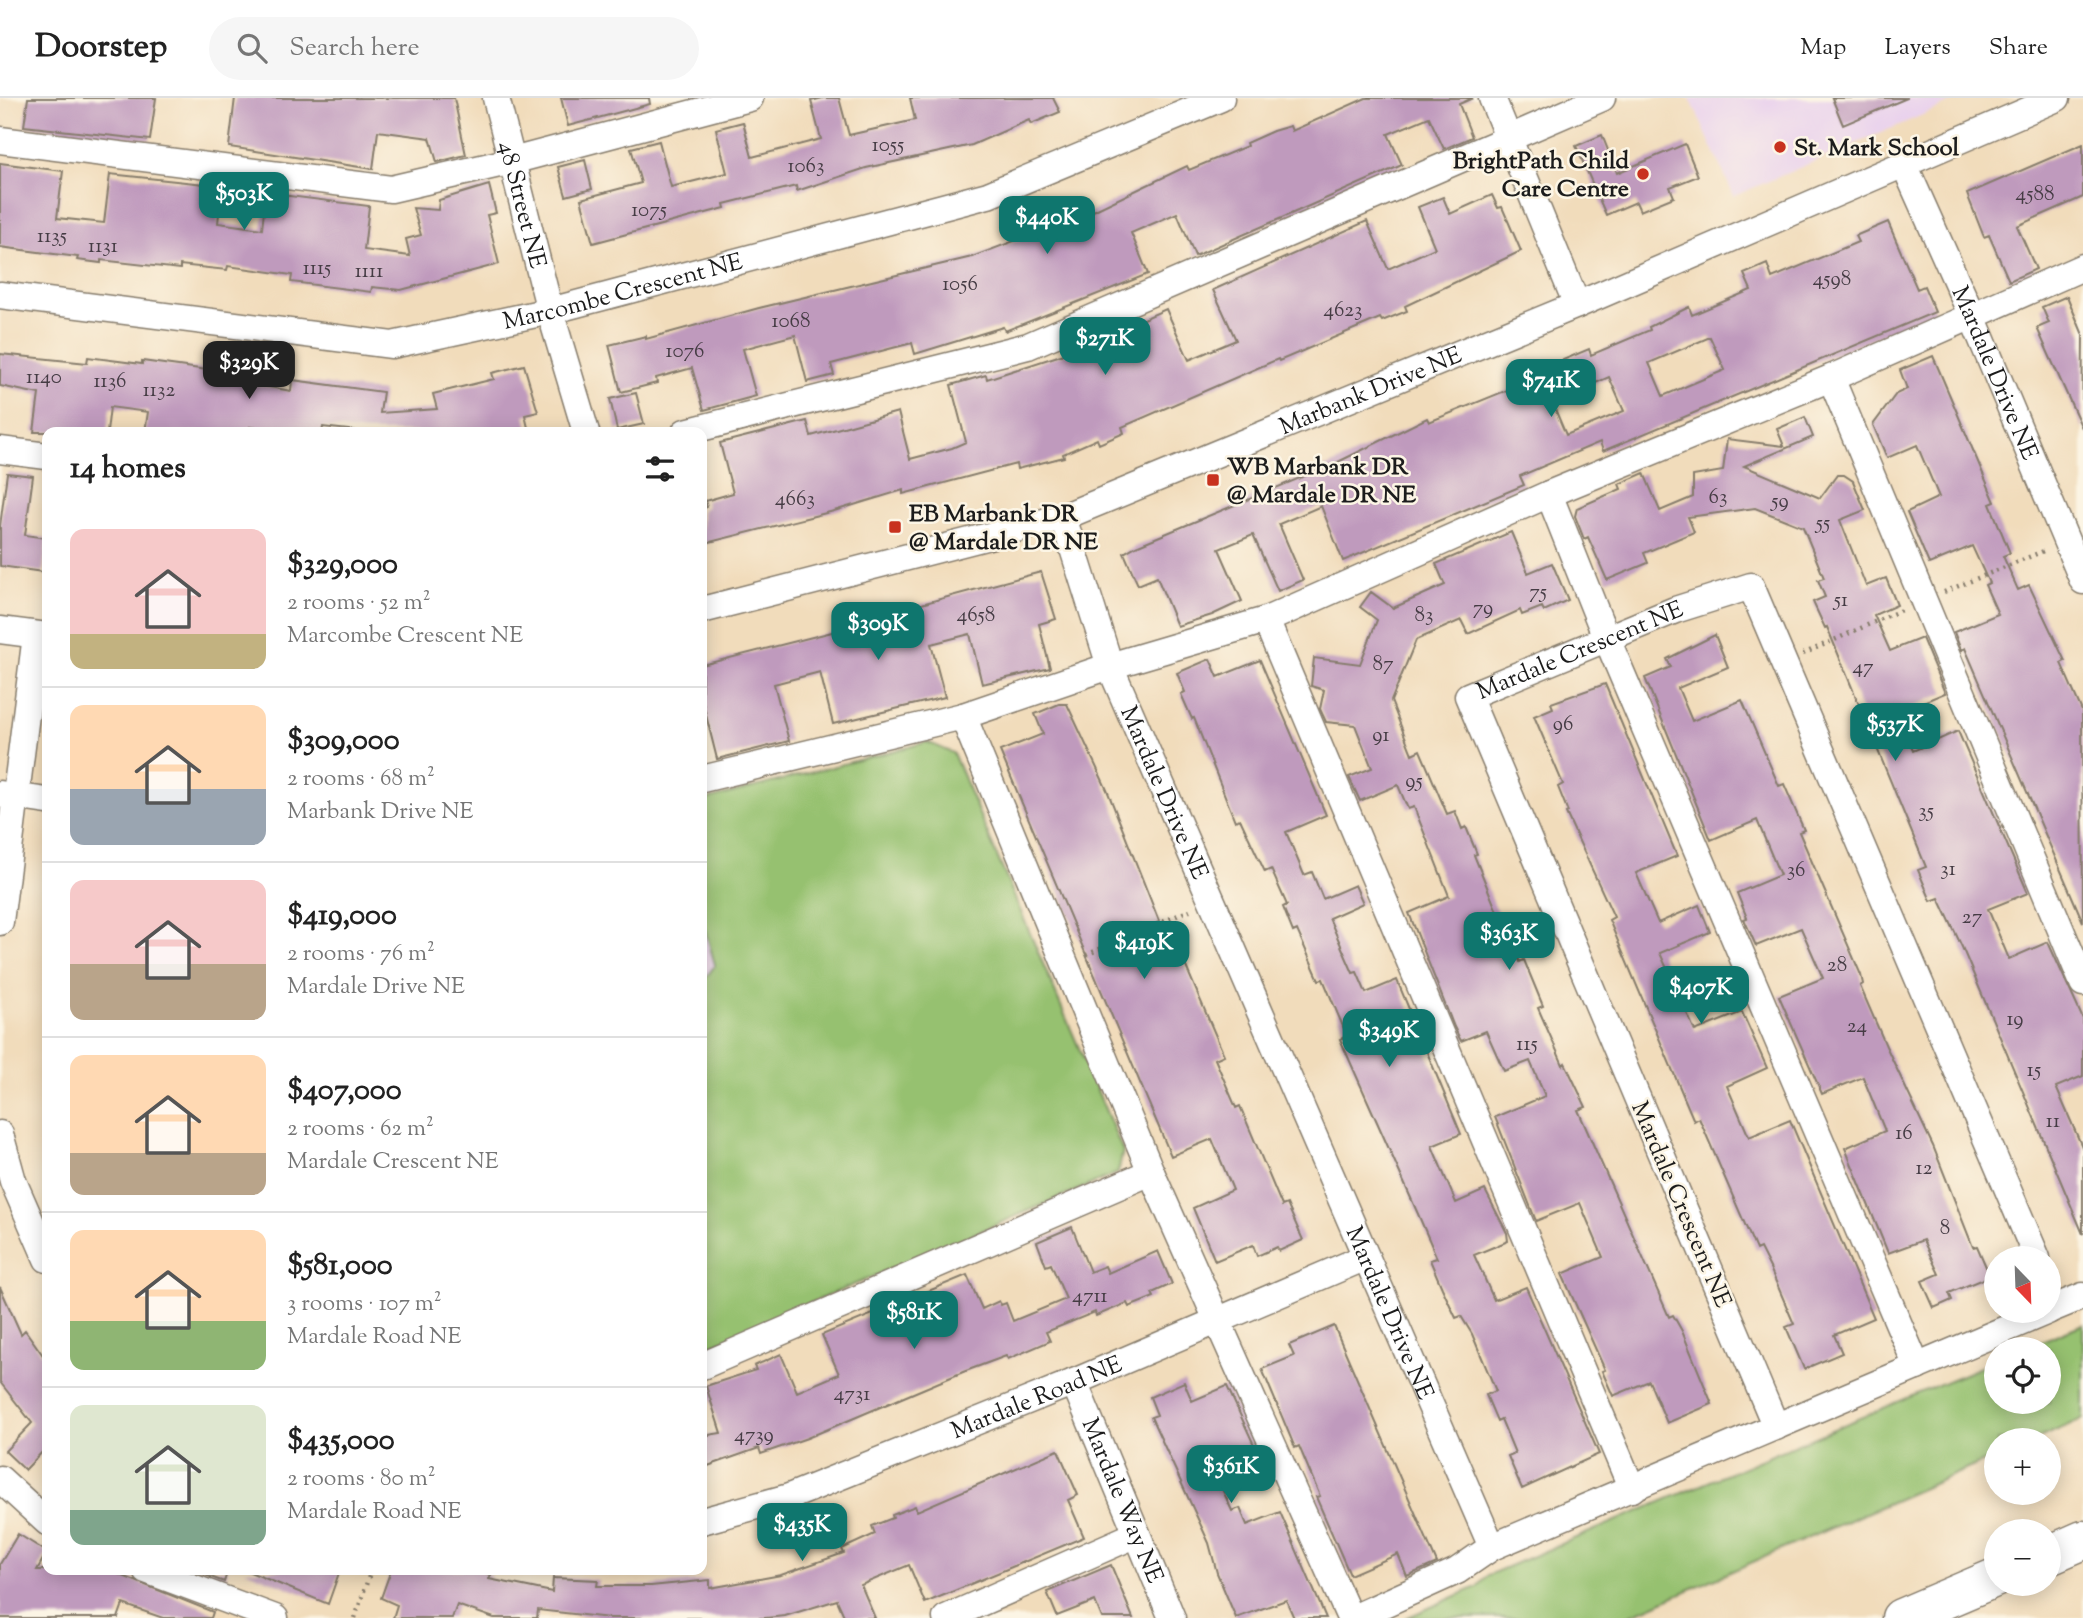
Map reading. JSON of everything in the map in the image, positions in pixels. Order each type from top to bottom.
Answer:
[{"type":"highway","points":[[2061,1550],[2083,1540]]},
{"type":"highway","points":[[1902,1618],[1984,1583]]},
{"type":"street","name":"48 Street NE","points":[[496,98],[550,311],[585,427]]},
{"type":"street","points":[[0,140],[391,189],[512,161],[750,98]]},
{"type":"street","name":"Marcombe Crescent NE","points":[[0,295],[391,345],[550,311],[988,195],[1221,98]]},
{"type":"street","points":[[1492,98],[1577,305]]},
{"type":"street","points":[[705,427],[1028,346],[1602,98]]},
{"type":"street","name":"Marbank Drive NE","points":[[707,609],[1063,517],[1577,305],[2057,98]]},
{"type":"street","name":"Mardale Drive NE","points":[[1904,164],[1972,316],[2083,581]]},
{"type":"street","points":[[707,778],[963,716],[1110,666],[1266,620],[1549,494],[1830,378],[2083,267]]},
{"type":"street","points":[[1830,378],[2083,982]]},
{"type":"street","points":[[0,450],[42,455]]},
{"type":"street","points":[[1549,494],[1607,638],[1917,1367]]},
{"type":"street","name":"Mardale Drive NE","points":[[1063,517],[1110,666],[1492,1547]]},
{"type":"street","name":"Mardale Crescent NE","points":[[1776,1427],[1468,696],[1675,610],[1751,586],[2032,1246]]},
{"type":"street","points":[[1266,620],[1632,1489]]},
{"type":"street","points":[[0,629],[41,636],[7,795],[0,922]]},
{"type":"street","points":[[963,716],[1152,1172],[1352,1618],[1457,1571],[1492,1547],[1917,1367],[2011,1323]]},
{"type":"street","points":[[7,795],[42,800]]},
{"type":"street","points":[[0,1134],[7,1184],[42,1250]]},
{"type":"street","points":[[707,1364],[1152,1172]]},
{"type":"street","name":"Mardale Road NE","points":[[707,1520],[789,1497],[1073,1382],[1366,1257]]},
{"type":"street","points":[[2062,1301],[2083,1296]]},
{"type":"street","name":"Mardale Way NE","points":[[1073,1382],[1172,1618]]},
{"type":"street","points":[[0,1479],[42,1517]]},
{"type":"street","points":[[946,1618],[1137,1534]]},
{"type":"street","points":[[159,1575],[275,1618]]},
{"type":"path","points":[[1065,963],[1191,910]]},
{"type":"path","points":[[355,1618],[369,1575]]},
{"type":"shaded area","name":"St. Mark School","points":[[1690,98],[1962,98],[1734,196]]},
{"type":"shaded area","points":[[707,937],[715,965],[707,976]]},
{"type":"green space","points":[[927,742],[953,753],[1123,1151],[1118,1173],[707,1347],[707,976],[715,965],[707,937],[707,800]]},
{"type":"green space","points":[[2083,1324],[2083,1419],[2061,1428],[1984,1428],[1984,1462],[1624,1618],[1406,1618],[1477,1587],[1488,1575],[1984,1365],[1984,1414],[2061,1414],[2061,1337],[2051,1337]]},
{"type":"building","points":[[28,98],[156,98],[150,140],[24,126]]},
{"type":"building","points":[[235,98],[454,98],[466,155],[437,162],[430,138],[378,131],[373,169],[229,147]]},
{"type":"building","points":[[561,98],[649,98],[650,104],[568,126]]},
{"type":"building","points":[[839,98],[849,135],[915,120],[910,98],[1053,98],[1060,112],[1031,124],[1029,120],[972,145],[866,168],[797,191],[796,186],[724,204],[725,208],[593,243],[581,199],[641,183],[631,148],[659,141],[671,187],[727,173],[716,129],[743,122],[752,157],[821,139],[811,101]]},
{"type":"building","points":[[1366,98],[1473,98],[1459,104],[1472,137],[1444,149],[1429,117],[1388,134],[1402,165],[1195,256],[1177,213],[1131,233],[1148,274],[1005,331],[1003,327],[915,354],[912,343],[831,364],[834,375],[807,382],[795,335],[743,349],[756,396],[704,410],[692,368],[656,378],[657,383],[621,392],[609,345],[646,336],[646,339],[759,308],[972,257],[1093,211],[1187,166],[1189,170],[1247,146],[1246,143],[1273,131],[1290,126],[1292,131]]},
{"type":"building","points":[[1832,98],[1907,98],[1843,125]]},
{"type":"building","name":"BrightPath Child Care Centre","points":[[1602,135],[1617,173],[1685,144],[1698,176],[1670,187],[1674,197],[1640,211],[1636,202],[1606,215],[1576,146]]},
{"type":"building","points":[[2083,144],[2083,197],[2017,226],[2036,269],[2009,281],[1989,235],[1984,237],[1967,194]]},
{"type":"building","points":[[585,160],[592,189],[566,196],[558,167]]},
{"type":"building","points":[[0,163],[63,171],[57,218],[104,223],[110,174],[195,183],[222,186],[218,223],[262,229],[266,193],[369,206],[364,250],[410,256],[406,239],[421,235],[413,208],[438,210],[439,200],[489,185],[496,213],[487,215],[499,264],[401,290],[372,287],[371,292],[291,282],[292,275],[228,266],[227,270],[180,265],[180,269],[101,260],[101,263],[77,260],[78,257],[0,247]]},
{"type":"building","points":[[1492,195],[1498,208],[1502,207],[1521,251],[1405,306],[1407,311],[1382,321],[1380,318],[1279,361],[1278,359],[1122,427],[1124,433],[1099,444],[1097,439],[1063,454],[1064,457],[1017,469],[1016,464],[903,494],[903,490],[834,511],[707,543],[707,500],[733,493],[720,443],[807,421],[811,436],[898,412],[910,459],[952,448],[966,442],[951,385],[986,375],[987,379],[1061,355],[1166,309],[1189,360],[1236,340],[1213,290],[1367,221],[1388,269],[1435,248],[1418,207],[1443,197],[1450,214]]},
{"type":"building","points":[[1888,222],[1917,289],[1924,286],[1935,312],[1603,451],[1600,442],[1520,476],[1524,485],[1343,561],[1321,506],[1279,524],[1303,580],[1278,591],[1253,535],[1219,549],[1242,601],[1212,615],[1177,626],[1157,577],[1138,585],[1124,553],[1136,546],[1336,463],[1427,418],[1429,422],[1547,374],[1544,368],[1589,349],[1591,355],[1650,330],[1649,327],[1689,307],[1692,315],[1751,290],[1744,274],[1767,264],[1772,278],[1858,242],[1855,236]],"holes":[[[1710,337],[1725,370],[1663,396],[1649,363]],[[1609,377],[1624,411],[1566,435],[1552,402]]]},
{"type":"building","points":[[2067,296],[2083,335],[2082,428],[2037,328],[2049,323],[2042,307]]},
{"type":"building","points":[[0,354],[87,363],[88,357],[222,372],[221,378],[291,391],[292,380],[383,392],[380,413],[437,409],[433,394],[494,379],[492,373],[524,365],[538,412],[525,415],[528,427],[146,427],[148,412],[110,407],[108,427],[42,427],[42,432],[34,432],[39,394],[0,386]]},
{"type":"building","points":[[1933,356],[1995,502],[1990,504],[2010,553],[2003,556],[2018,590],[2029,585],[2065,661],[2061,663],[2082,711],[2083,922],[1965,648],[1961,650],[1954,632],[1998,614],[1985,585],[1989,583],[1972,546],[1929,564],[1907,512],[1939,497],[1917,445],[1887,458],[1873,425],[1896,394],[1907,389],[1900,370]]},
{"type":"building","points":[[636,393],[644,424],[616,427],[610,399]]},
{"type":"building","points":[[1805,417],[1813,437],[1744,466],[1820,498],[1837,475],[1844,475],[1853,481],[1865,510],[1840,520],[1866,586],[1886,578],[1897,605],[1874,615],[1890,651],[1922,638],[1945,693],[1897,713],[1913,751],[1958,731],[2028,893],[1988,909],[2009,959],[2048,942],[2083,1019],[2083,1076],[2056,1087],[2083,1149],[2083,1234],[1962,947],[1939,898],[1931,901],[1918,870],[1926,867],[1827,627],[1825,628],[1813,602],[1825,597],[1818,580],[1824,578],[1803,527],[1755,508],[1688,517],[1694,532],[1644,553],[1648,563],[1607,580],[1588,537],[1584,539],[1575,516],[1577,508],[1621,489],[1619,484],[1644,473],[1660,511],[1693,497],[1693,476],[1723,471],[1727,439],[1784,446],[1777,429]]},
{"type":"building","points":[[7,473],[33,476],[25,535],[42,537],[42,572],[0,566],[0,526]]},
{"type":"building","points":[[1511,532],[1528,573],[1552,563],[1568,600],[1544,611],[1542,607],[1522,615],[1520,610],[1468,634],[1461,620],[1416,640],[1391,701],[1412,754],[1420,750],[1447,814],[1455,811],[1462,829],[1466,827],[1477,854],[1474,855],[1498,914],[1520,962],[1524,960],[1543,1006],[1538,1008],[1563,1065],[1565,1063],[1586,1107],[1578,1110],[1669,1317],[1673,1315],[1682,1331],[1712,1404],[1667,1423],[1649,1381],[1613,1396],[1602,1371],[1605,1370],[1562,1274],[1603,1257],[1580,1203],[1536,1221],[1495,1117],[1545,1096],[1530,1061],[1504,1071],[1486,1031],[1461,1041],[1454,1027],[1409,913],[1449,896],[1414,807],[1408,809],[1398,785],[1360,801],[1349,777],[1372,768],[1355,725],[1326,722],[1320,709],[1324,690],[1311,686],[1314,658],[1360,664],[1377,620],[1360,607],[1371,592],[1393,608],[1445,585],[1436,564]]},
{"type":"building","points":[[1041,572],[1056,619],[1039,624],[1050,668],[982,684],[970,634],[931,644],[945,697],[833,724],[820,672],[774,684],[789,741],[717,759],[707,719],[707,664],[844,629],[843,625]]},
{"type":"building","points":[[1715,635],[1728,667],[1678,688],[1692,721],[1742,700],[1779,786],[1784,784],[1804,830],[1799,832],[1861,975],[1863,984],[1860,986],[1933,1146],[1973,1247],[1977,1246],[1984,1262],[1984,1278],[1949,1293],[1952,1300],[1934,1308],[1922,1281],[1939,1274],[1923,1240],[1888,1253],[1845,1148],[1885,1131],[1863,1077],[1822,1094],[1779,996],[1823,978],[1801,928],[1756,946],[1744,919],[1747,918],[1737,893],[1780,875],[1757,820],[1711,840],[1645,678],[1671,667],[1667,659]]},
{"type":"building","points":[[1210,659],[1218,677],[1260,660],[1326,815],[1286,832],[1304,875],[1312,872],[1323,899],[1355,885],[1363,903],[1329,918],[1353,973],[1357,972],[1366,993],[1397,980],[1461,1134],[1432,1146],[1456,1203],[1485,1190],[1507,1233],[1508,1241],[1474,1255],[1494,1300],[1526,1287],[1599,1454],[1522,1489],[1508,1456],[1515,1453],[1501,1419],[1497,1421],[1486,1395],[1496,1391],[1472,1334],[1461,1316],[1456,1318],[1430,1260],[1437,1258],[1340,1039],[1347,1036],[1323,979],[1319,980],[1297,930],[1293,932],[1283,907],[1287,905],[1271,869],[1265,872],[1240,819],[1235,821],[1194,718],[1192,719],[1181,694],[1185,692],[1177,673]]},
{"type":"building","points":[[1605,684],[1677,856],[1636,873],[1658,923],[1699,905],[1710,932],[1660,953],[1695,1031],[1742,1012],[1767,1068],[1727,1086],[1749,1137],[1790,1120],[1874,1318],[1834,1335],[1842,1353],[1804,1369],[1786,1327],[1794,1324],[1770,1268],[1760,1248],[1756,1250],[1699,1118],[1694,1121],[1609,920],[1614,917],[1566,813],[1568,812],[1558,787],[1563,784],[1534,716],[1553,708],[1551,703]]},
{"type":"building","points":[[1059,704],[1067,704],[1107,790],[1163,931],[1174,949],[1178,948],[1224,1055],[1215,1059],[1236,1108],[1240,1106],[1282,1206],[1287,1204],[1303,1240],[1279,1251],[1277,1247],[1257,1256],[1253,1245],[1215,1261],[1193,1208],[1233,1190],[1212,1139],[1171,1156],[1000,751],[1043,734],[1035,714]]},
{"type":"building","points":[[1072,1227],[1090,1272],[1105,1266],[1108,1273],[1158,1251],[1172,1284],[1152,1293],[1154,1297],[1129,1307],[1127,1303],[1096,1316],[1095,1312],[1046,1332],[1050,1341],[1008,1359],[1006,1356],[963,1372],[807,1438],[761,1454],[759,1448],[707,1466],[707,1435],[721,1433],[707,1386],[756,1370],[754,1366],[781,1354],[797,1392],[839,1374],[822,1335],[967,1275],[982,1309],[999,1301],[1001,1305],[1006,1303],[1013,1321],[1066,1299],[1051,1264],[1046,1266],[1037,1242]]},
{"type":"building","points":[[0,1287],[21,1334],[25,1330],[42,1354],[42,1452],[25,1470],[5,1451],[32,1423],[0,1382]]},
{"type":"building","points":[[1334,1326],[1437,1563],[1407,1576],[1398,1554],[1350,1575],[1316,1497],[1320,1496],[1299,1446],[1295,1448],[1262,1369],[1294,1356],[1289,1345]]},
{"type":"building","points":[[1184,1382],[1192,1401],[1227,1386],[1255,1447],[1212,1466],[1232,1511],[1240,1508],[1247,1525],[1280,1512],[1326,1618],[1294,1618],[1286,1600],[1236,1618],[1217,1573],[1209,1543],[1151,1417],[1157,1415],[1150,1397]]},
{"type":"building","points":[[1058,1450],[1078,1495],[1068,1500],[1084,1537],[925,1603],[909,1565],[861,1585],[875,1618],[845,1618],[837,1600],[785,1616],[765,1618],[610,1618],[538,1610],[537,1618],[494,1618],[457,1605],[452,1618],[393,1618],[397,1605],[381,1598],[389,1575],[491,1575],[489,1579],[552,1592],[553,1578],[598,1580],[597,1586],[651,1586],[710,1580],[710,1588],[781,1575],[844,1553],[842,1549],[875,1534],[872,1526],[915,1506],[917,1511]]},
{"type":"building","points":[[18,1534],[42,1549],[42,1561],[37,1570],[42,1570],[42,1575],[120,1575],[213,1612],[211,1618],[163,1618],[123,1604],[118,1618],[0,1618],[0,1564]]},
{"type":"building","points":[[1111,1565],[1133,1618],[1102,1618],[1095,1601],[1057,1616],[1047,1592]]},
{"type":"building","points":[[205,1575],[226,1575],[224,1582]]},
{"type":"building","points":[[257,1575],[338,1575],[328,1604]]},
{"type":"place","name":"St. Mark School","points":[[1780,147]]},
{"type":"place","name":"BrightPath Child Care Centre","points":[[1643,174]]},
{"type":"place","name":"WB Marbank DR @ Mardale DR NE","points":[[1213,480]]},
{"type":"place","name":"EB Marbank DR @ Mardale DR NE","points":[[895,527]]}]
